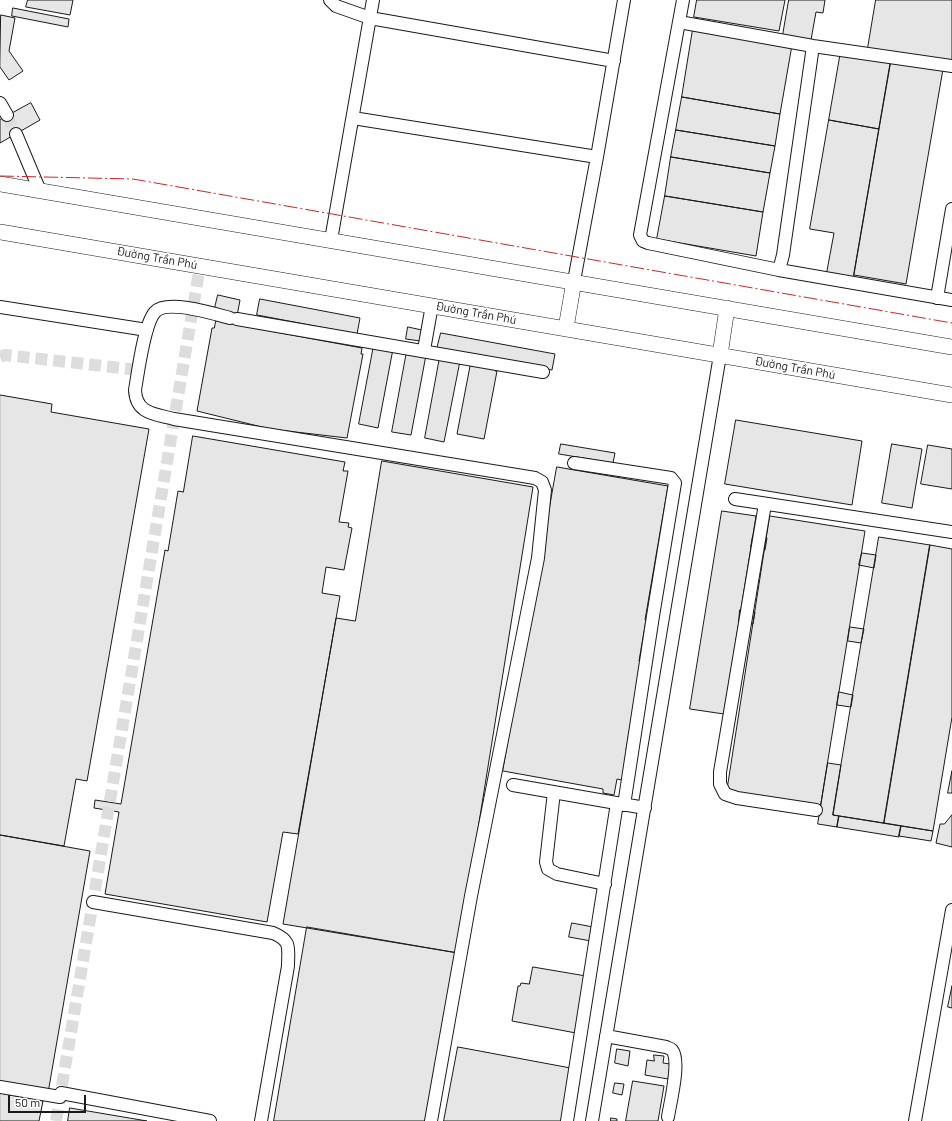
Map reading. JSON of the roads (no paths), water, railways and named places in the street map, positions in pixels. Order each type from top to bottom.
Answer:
[{"type":"main road","points":[[0,184],[574,281],[952,347]]},
{"type":"main road","name":"Đường Trần Phú","points":[[0,232],[952,395]]},
{"type":"main road","points":[[566,328],[574,281]]},
{"type":"main road","points":[[720,355],[728,308]]},
{"type":"street","points":[[330,0],[336,6],[370,18],[614,61]]},
{"type":"street","points":[[331,240],[373,0]]},
{"type":"street","points":[[574,281],[598,157],[624,0]]},
{"type":"street","points":[[683,0],[640,235],[642,241],[779,270],[952,300]]},
{"type":"street","points":[[679,22],[814,46],[952,66]]},
{"type":"street","points":[[779,270],[783,255],[814,46]]},
{"type":"street","points":[[0,104],[7,116]]},
{"type":"street","points":[[353,118],[598,157]]},
{"type":"street","points":[[16,134],[40,191]]},
{"type":"street","points":[[937,298],[952,209]]},
{"type":"street","points":[[424,350],[432,305]]},
{"type":"street","points":[[0,307],[147,330]]},
{"type":"street","points":[[431,1121],[471,896],[538,558],[545,490],[542,482],[535,478],[174,419],[147,412],[136,400],[135,390],[148,323],[155,312],[162,308],[193,309],[234,318],[543,372]]},
{"type":"street","points":[[592,1121],[720,355]]},
{"type":"street","points":[[567,1121],[604,884],[621,804],[675,483],[671,478],[574,463]]},
{"type":"street","points":[[735,499],[952,532]]},
{"type":"street","points":[[765,504],[720,772],[720,784],[725,794],[737,798],[816,810]]},
{"type":"street","points":[[513,784],[645,808]]},
{"type":"street","points":[[554,792],[546,862],[548,869],[557,874],[604,884]]},
{"type":"street","points":[[93,902],[273,933],[284,937],[288,942],[288,966],[261,1121]]},
{"type":"street","points":[[915,1121],[952,910]]},
{"type":"street","points":[[606,1036],[666,1047],[672,1050],[675,1058],[675,1074],[668,1117]]},
{"type":"street","points":[[0,1087],[61,1095],[210,1121]]},
{"type":"tunnel","points":[[7,115],[16,134]]},
{"type":"tunnel","points":[[56,1121],[200,266]]},
{"type":"tunnel","points":[[0,357],[5,355],[139,370]]}]
